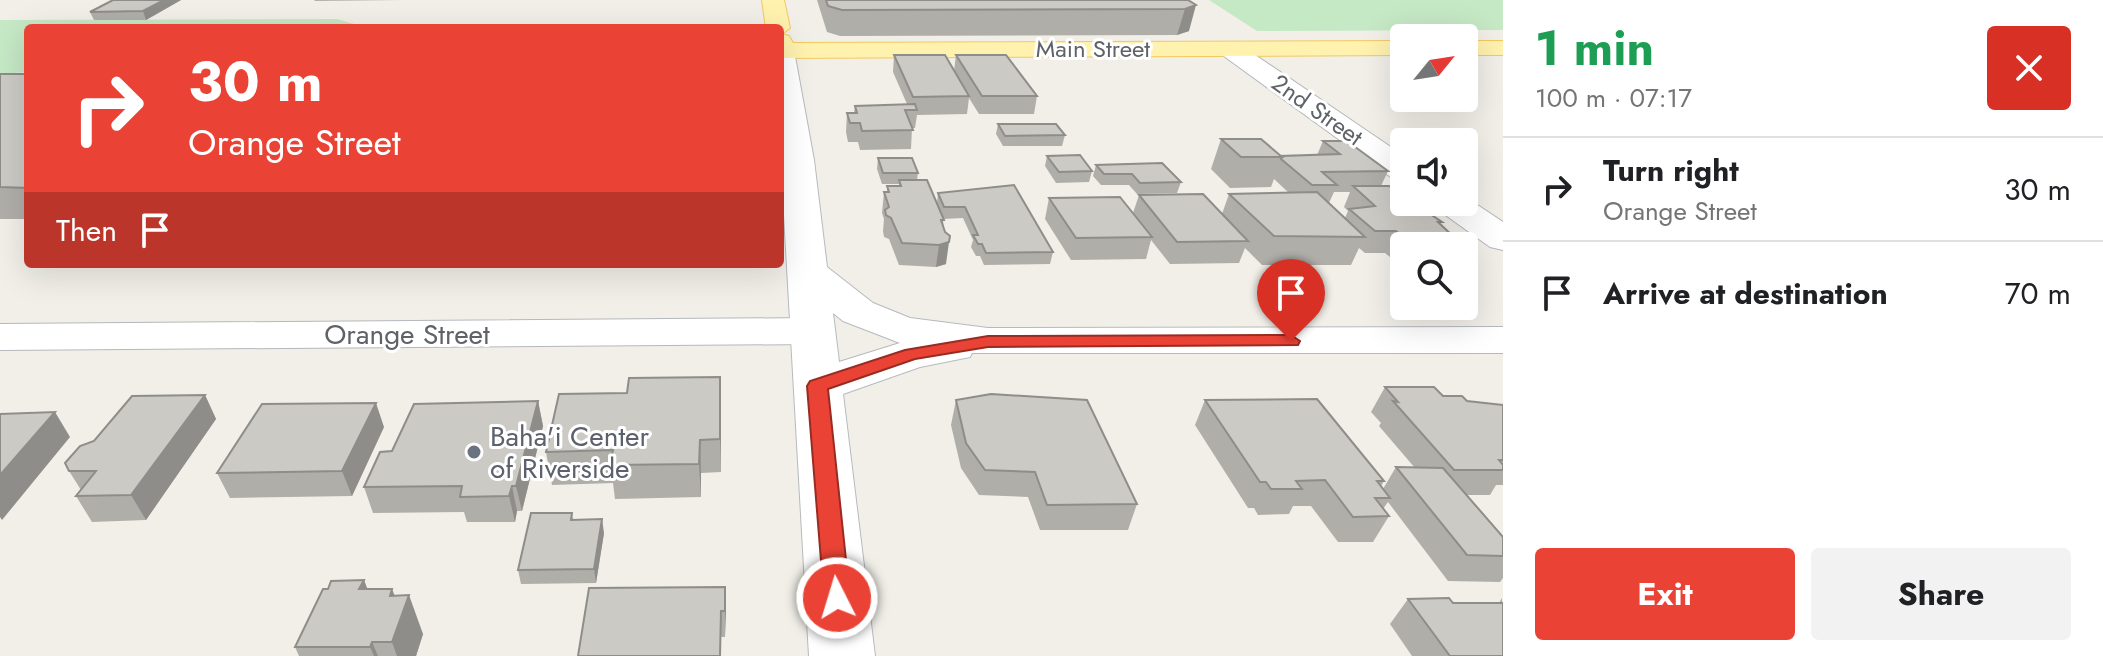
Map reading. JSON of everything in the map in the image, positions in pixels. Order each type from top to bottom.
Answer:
[{"type":"main road","points":[[773,0],[777,24]]},
{"type":"main road","name":"Main Street","points":[[784,40],[1230,49],[1390,48]]},
{"type":"main road","points":[[1478,48],[1503,48]]},
{"type":"street","name":"2nd Street","points":[[1230,49],[1390,161]]},
{"type":"street","points":[[784,67],[798,160],[842,656]]},
{"type":"street","points":[[1469,216],[1503,239]]},
{"type":"street","points":[[806,270],[858,312],[901,330],[988,342],[1503,340]]},
{"type":"street","name":"Orange Street","points":[[0,337],[813,331]]},
{"type":"street","points":[[817,386],[911,354],[988,342]]},
{"type":"green space","points":[[1209,0],[1503,0],[1503,30],[1478,30],[1478,24],[1390,24],[1390,30],[1257,31]]},
{"type":"green space","points":[[337,19],[354,24],[24,24],[24,72],[0,74],[0,20]]},
{"type":"building","points":[[113,0],[164,0],[143,11],[90,12]]},
{"type":"building","points":[[826,0],[1188,0],[1196,5],[1185,9],[842,10],[828,6]]},
{"type":"building","points":[[894,55],[945,55],[969,96],[913,97]]},
{"type":"building","points":[[956,55],[1006,55],[1037,96],[982,96]]},
{"type":"building","points":[[0,74],[24,74],[24,188],[0,187]]},
{"type":"building","points":[[915,104],[917,110],[905,110],[913,130],[862,131],[860,123],[850,123],[847,113],[857,113],[855,106]]},
{"type":"building","points":[[998,124],[1056,124],[1065,135],[1005,136]]},
{"type":"building","points":[[1221,139],[1261,139],[1282,157],[1241,157]]},
{"type":"building","points":[[1323,141],[1347,141],[1388,171],[1322,172],[1337,185],[1312,185],[1281,159],[1281,156],[1340,154]]},
{"type":"building","points":[[1080,155],[1092,171],[1059,172],[1047,156]]},
{"type":"building","points":[[878,158],[912,158],[918,173],[883,173]]},
{"type":"building","points":[[1162,163],[1181,182],[1140,183],[1132,174],[1104,174],[1096,165]]},
{"type":"building","points":[[899,180],[927,180],[944,220],[941,220],[945,232],[950,236],[949,242],[939,245],[902,243],[891,218],[886,215],[885,210],[889,207],[884,192],[889,192],[887,186],[901,186]]},
{"type":"building","points":[[1014,185],[1053,252],[986,253],[973,235],[978,235],[965,207],[944,207],[938,193]]},
{"type":"building","points":[[1353,186],[1389,186],[1390,216],[1433,216],[1449,232],[1375,231],[1349,209],[1375,206]]},
{"type":"building","points":[[1317,192],[1365,237],[1274,236],[1229,194]]},
{"type":"building","points":[[1203,194],[1248,241],[1177,242],[1139,195]]},
{"type":"building","points":[[1120,197],[1152,237],[1076,238],[1049,198]]},
{"type":"building","points":[[720,377],[720,439],[700,440],[699,464],[610,465],[613,450],[546,452],[559,394],[627,393],[629,378]]},
{"type":"building","points":[[1385,387],[1434,387],[1443,396],[1462,396],[1467,401],[1503,405],[1503,460],[1499,460],[1503,470],[1454,470],[1393,401],[1398,402]]},
{"type":"building","points":[[991,394],[1087,400],[1137,504],[1047,505],[1035,472],[985,470],[966,443],[956,400]]},
{"type":"building","points":[[205,395],[131,495],[76,496],[96,471],[69,471],[65,463],[80,446],[94,441],[132,396]]},
{"type":"building","points":[[1317,399],[1384,481],[1377,481],[1390,498],[1375,498],[1389,516],[1353,517],[1325,480],[1296,481],[1302,489],[1271,489],[1266,482],[1260,482],[1205,400]]},
{"type":"building","name":"Baha'i Center of Riverside","points":[[538,401],[516,486],[512,486],[509,496],[460,497],[462,486],[364,487],[380,452],[392,451],[414,404]]},
{"type":"building","points":[[376,403],[342,471],[217,473],[262,404]]},
{"type":"building","points":[[55,412],[0,475],[0,414]]},
{"type":"building","points":[[1396,467],[1443,468],[1503,537],[1503,556],[1467,555]]},
{"type":"building","points":[[531,513],[572,513],[571,520],[602,519],[594,569],[518,570]]},
{"type":"building","points":[[364,580],[359,589],[392,589],[390,596],[409,595],[392,642],[372,642],[370,647],[295,647],[323,589],[328,589],[331,581]]},
{"type":"building","points":[[725,587],[720,656],[578,656],[589,588]]},
{"type":"building","points":[[1449,598],[1453,603],[1503,603],[1503,656],[1450,656],[1408,599]]},
{"type":"place","name":"Baha'i Center of Riverside","points":[[474,452]]},
{"type":"route","points":[[837,598],[817,386],[911,354],[988,342],[1291,341]]}]
